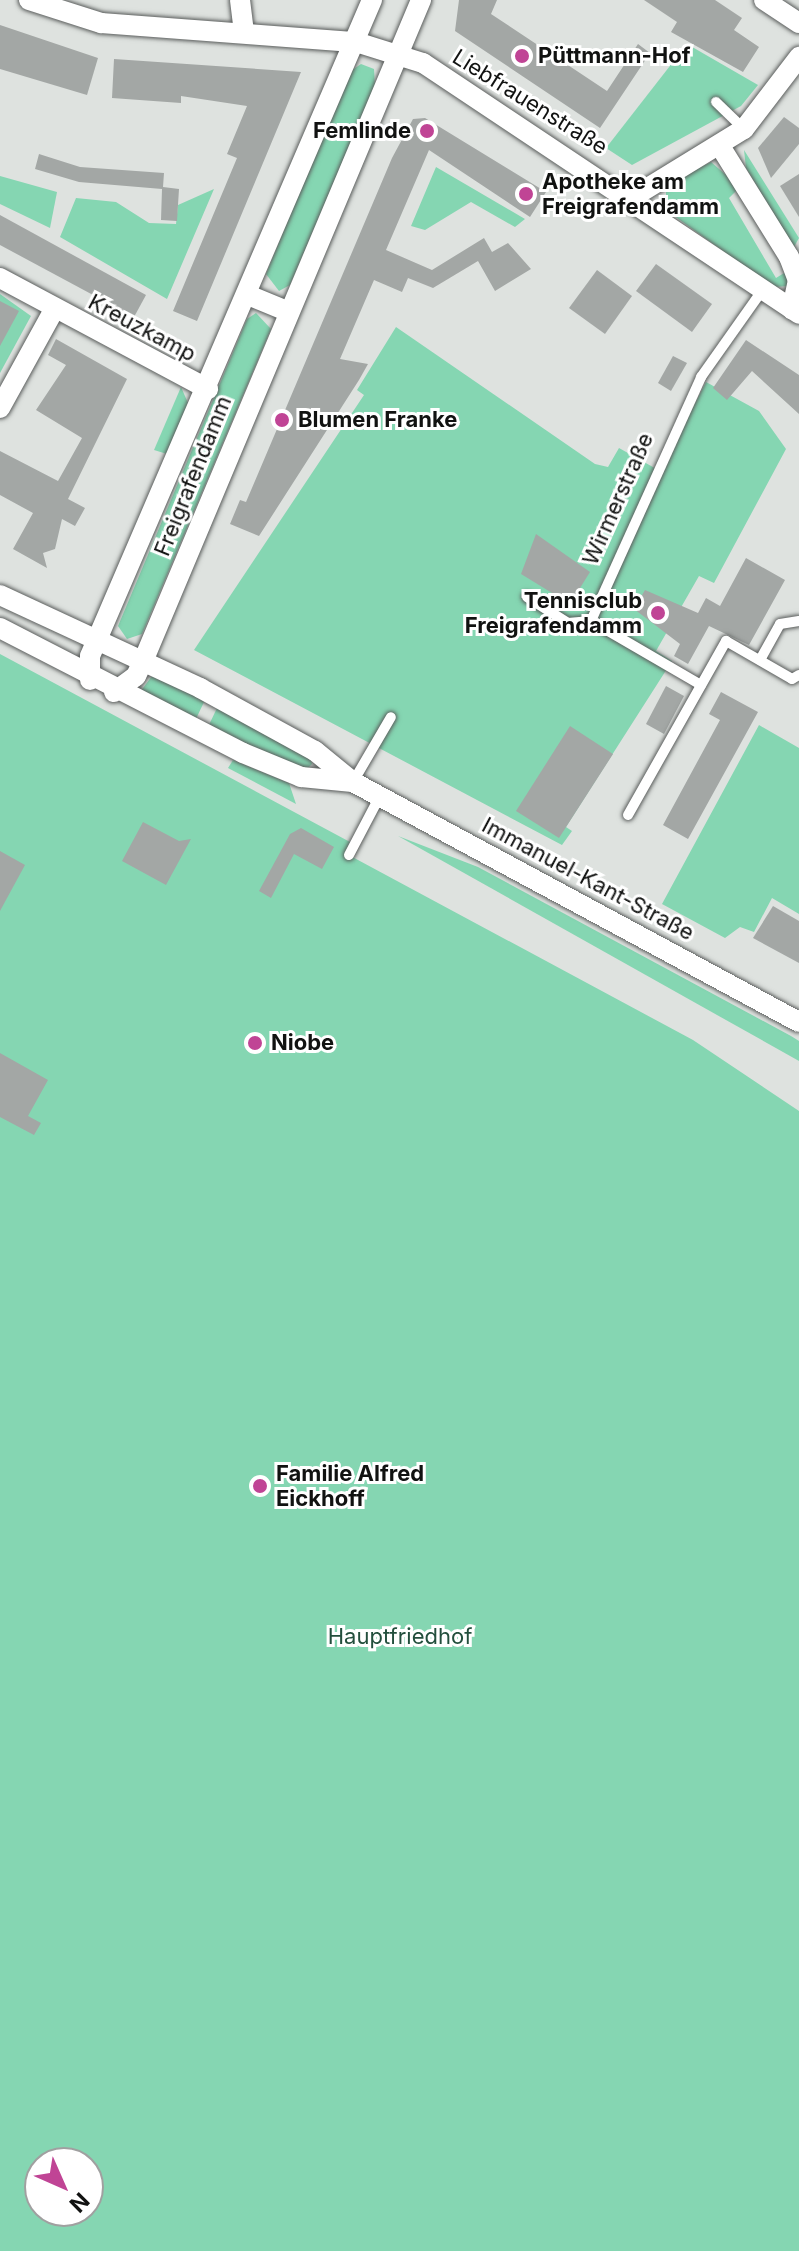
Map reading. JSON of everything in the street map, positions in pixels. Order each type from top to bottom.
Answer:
[{"type":"street","points":[[29,0],[101,23],[356,42],[398,54]]},
{"type":"street","points":[[240,0],[244,32]]},
{"type":"street","name":"Freigrafendamm","points":[[99,636],[208,389],[372,0]]},
{"type":"street","name":"Freigrafendamm","points":[[144,659],[421,0]]},
{"type":"street","points":[[764,0],[799,23]]},
{"type":"street","name":"Liebfrauenstraße","points":[[398,54],[477,95],[633,197]]},
{"type":"street","points":[[720,146],[789,257],[798,280],[796,312],[762,291],[633,197],[662,173],[720,146],[744,129],[799,57]]},
{"type":"street","name":"Kreuzkamp","points":[[0,278],[208,389]]},
{"type":"street","points":[[248,295],[289,312]]},
{"type":"street","name":"Kreuzkamp","points":[[0,408],[55,308]]},
{"type":"street","name":"Immanuel-Kant-Straße","points":[[0,595],[99,636],[144,659],[315,751],[353,782],[799,1022]]},
{"type":"street","name":"Immanuel-Kant-Straße","points":[[0,628],[114,692],[301,777],[353,782]]},
{"type":"street","points":[[90,680],[99,636]]},
{"type":"street","points":[[114,692],[136,676],[144,659]]},
{"type":"lane","points":[[716,102],[744,129]]},
{"type":"lane","name":"Wirmerstraße","points":[[591,621],[701,377],[762,291]]},
{"type":"lane","points":[[527,597],[568,623],[591,621],[701,685]]},
{"type":"lane","points":[[760,660],[780,624],[799,621]]},
{"type":"lane","points":[[628,815],[726,641],[792,679],[799,675]]},
{"type":"lane","points":[[353,782],[391,717]]},
{"type":"lane","points":[[349,855],[380,796]]},
{"type":"green space","points":[[687,44],[758,85],[741,106],[632,165],[606,148]]},
{"type":"green space","points":[[361,64],[374,69],[375,86],[290,285],[279,291],[266,274],[348,73]]},
{"type":"green space","points":[[744,150],[799,238],[794,247],[746,168]]},
{"type":"green space","points":[[711,162],[740,187],[729,198],[776,278],[789,270],[790,286],[773,287],[666,210],[666,185]]},
{"type":"green space","points":[[436,167],[525,219],[515,227],[471,202],[425,230],[411,226]]},
{"type":"green space","points":[[0,176],[57,192],[50,228],[0,204]]},
{"type":"green space","points":[[214,189],[167,299],[60,237],[76,198],[116,202],[149,223],[176,224],[178,205]]},
{"type":"green space","points":[[0,294],[31,316],[0,373]]},
{"type":"green space","points":[[256,313],[271,329],[142,634],[127,639],[118,626],[247,319]]},
{"type":"green space","points":[[396,327],[595,464],[608,467],[619,448],[660,471],[706,382],[759,411],[786,449],[714,583],[699,576],[656,651],[672,661],[566,827],[572,831],[562,845],[194,650],[364,395],[357,390]]},
{"type":"green space","points":[[181,387],[188,403],[167,454],[154,450]]},
{"type":"green space","name":"Hauptfriedhof","points":[[0,654],[350,842],[345,853],[693,1040],[799,1111],[799,2251],[0,2251]]},
{"type":"green space","points":[[152,676],[205,700],[194,723],[140,692]]},
{"type":"green space","points":[[218,706],[310,756],[312,764],[307,769],[207,729]]},
{"type":"green space","points":[[759,725],[799,748],[799,914],[772,898],[754,932],[740,927],[725,938],[662,904]]},
{"type":"green space","points":[[233,760],[289,783],[296,804],[228,768]]},
{"type":"green space","points":[[398,836],[478,867],[791,1036],[799,1041],[799,1061]]},
{"type":"building","name":"Püttmann-Hof","points":[[459,0],[497,0],[491,14],[607,91],[638,44],[650,53],[600,128],[455,31]]},
{"type":"building","points":[[644,0],[715,0],[742,18],[734,30],[759,47],[743,72],[671,32],[677,22]]},
{"type":"building","points":[[0,25],[98,58],[87,95],[0,69]]},
{"type":"building","points":[[114,59],[301,72],[197,321],[173,311],[237,158],[227,154],[247,106],[181,96],[181,103],[112,98]]},
{"type":"building","points":[[784,117],[799,128],[799,144],[771,178],[758,148]]},
{"type":"building","points":[[425,118],[546,192],[530,217],[429,150],[386,250],[432,270],[484,238],[492,252],[508,243],[531,269],[495,291],[478,261],[433,288],[408,278],[402,292],[374,280],[340,359],[368,364],[359,380],[259,536],[230,524],[240,500],[246,502],[392,158],[413,119]]},
{"type":"building","points":[[39,154],[80,167],[164,173],[163,187],[179,189],[177,221],[161,220],[162,189],[79,182],[35,169]]},
{"type":"building","points":[[799,174],[799,217],[780,186]]},
{"type":"building","points":[[0,215],[146,295],[134,317],[0,245]]},
{"type":"building","points":[[656,264],[712,304],[692,332],[636,291]]},
{"type":"building","points":[[597,270],[632,296],[605,334],[569,308]]},
{"type":"building","points":[[0,301],[19,311],[0,346]]},
{"type":"building","points":[[56,339],[127,379],[68,499],[85,508],[75,526],[62,519],[55,549],[43,553],[47,568],[13,549],[33,513],[0,495],[0,451],[58,481],[82,438],[36,410],[66,365],[48,355]]},
{"type":"building","points":[[746,340],[799,375],[799,414],[752,371],[727,400],[713,388]]},
{"type":"building","points":[[673,356],[687,363],[671,391],[658,383]]},
{"type":"building","points":[[536,534],[590,572],[570,604],[521,574]]},
{"type":"building","points":[[746,558],[785,580],[749,645],[709,626],[688,664],[674,656],[680,644],[634,609],[645,590],[698,613],[706,598],[720,606]]},
{"type":"building","points":[[666,686],[684,696],[664,734],[646,724]]},
{"type":"building","points":[[721,692],[758,712],[688,839],[663,825],[720,720],[709,714]]},
{"type":"building","points":[[570,726],[613,754],[559,838],[516,811]]},
{"type":"building","points":[[143,822],[179,841],[191,839],[166,885],[122,861]]},
{"type":"building","points":[[301,828],[334,847],[322,869],[294,854],[271,898],[259,891],[290,834]]},
{"type":"building","points":[[0,851],[25,865],[0,911]]},
{"type":"building","points":[[773,906],[799,921],[799,963],[753,938]]},
{"type":"building","points":[[0,1053],[48,1080],[28,1116],[41,1123],[34,1135],[0,1117]]},
{"type":"place","name":"Püttmann-Hof","points":[[522,56]]},
{"type":"place","name":"Femlinde","points":[[427,131]]},
{"type":"place","name":"Apotheke am Freigrafendamm","points":[[526,194]]},
{"type":"place","name":"Blumen Franke","points":[[282,420]]},
{"type":"place","name":"Tennisclub Freigrafendamm","points":[[658,613]]},
{"type":"place","name":"Niobe","points":[[255,1043]]},
{"type":"place","name":"Familie Alfred Eickhoff","points":[[260,1486]]}]
